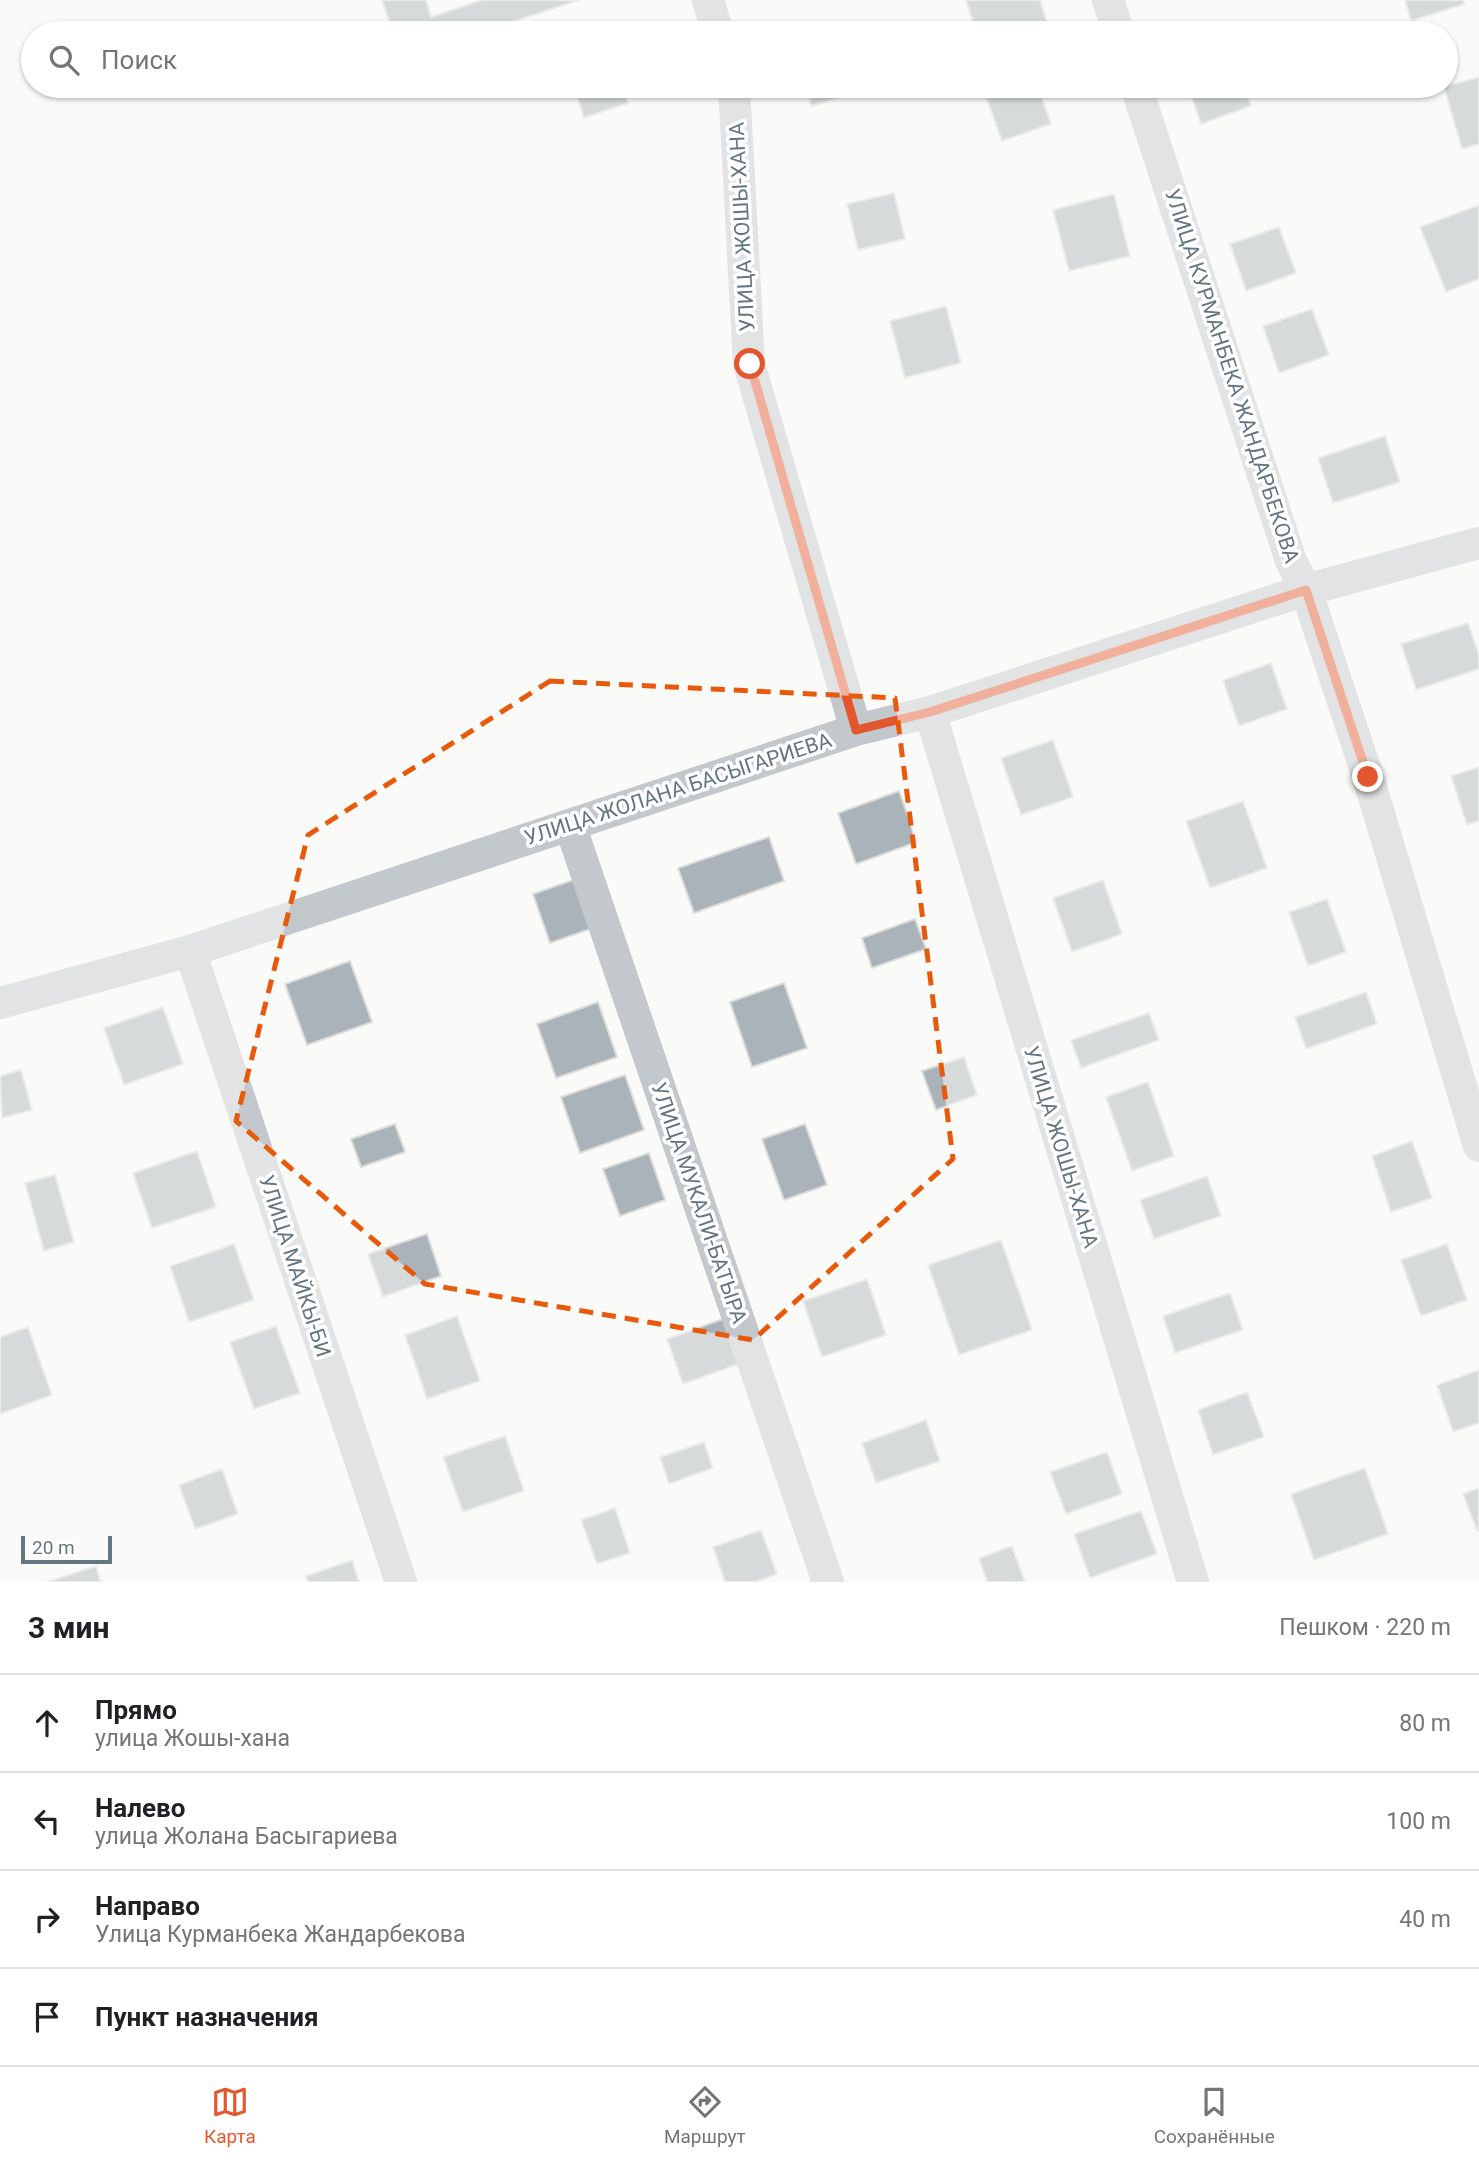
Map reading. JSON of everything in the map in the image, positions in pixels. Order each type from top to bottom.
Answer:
[{"type":"street","points":[[708,0],[714,21]]},
{"type":"street","points":[[1108,0],[1115,21]]},
{"type":"street","name":"УЛИЦА ЖОШЫ-ХАНА","points":[[735,98],[750,364],[856,730]]},
{"type":"street","name":"УЛИЦА КУРМАНБЕКА ЖАНДАРБЕКОВА","points":[[1140,98],[1291,561],[1306,590],[1368,777],[1479,1146]]},
{"type":"street","name":"УЛИЦА ЖОЛАНА БАСЫГАРИЕВА","points":[[0,1003],[190,951],[856,730],[930,712],[1306,590],[1479,543]]},
{"type":"street","name":"УЛИЦА ЖОШЫ-ХАНА","points":[[930,712],[1193,1582]]},
{"type":"street","name":"УЛИЦА МУКАЛИ-БАТЫРА","points":[[570,825],[828,1582]]},
{"type":"street","name":"УЛИЦА МАЙКЫ-БИ","points":[[190,951],[401,1582]]},
{"type":"highlighted area","points":[[550,681],[895,698],[953,1159],[753,1340],[425,1284],[236,1121],[308,835]]},
{"type":"building","points":[[382,0],[426,0],[431,17],[482,0],[579,0],[515,21],[389,21]]},
{"type":"building","points":[[966,0],[1040,0],[1046,21],[972,21]]},
{"type":"building","points":[[1405,0],[1463,0],[1465,4],[1411,21]]},
{"type":"building","points":[[1479,77],[1479,144],[1462,149],[1447,98],[1458,98],[1458,83]]},
{"type":"building","points":[[578,98],[627,98],[628,103],[584,118]]},
{"type":"building","points":[[809,98],[838,98],[811,106]]},
{"type":"building","points":[[986,98],[1042,98],[1051,124],[1002,141]]},
{"type":"building","points":[[1192,98],[1248,98],[1251,106],[1201,124]]},
{"type":"building","points":[[894,193],[905,239],[858,250],[847,204]]},
{"type":"building","points":[[1114,194],[1130,256],[1069,271],[1053,210]]},
{"type":"building","points":[[1479,205],[1479,279],[1446,292],[1420,227]]},
{"type":"building","points":[[1279,227],[1296,273],[1246,291],[1230,244]]},
{"type":"building","points":[[946,306],[961,363],[905,378],[890,321]]},
{"type":"building","points":[[1312,309],[1329,355],[1279,373],[1263,326]]},
{"type":"building","points":[[1385,436],[1400,482],[1333,503],[1318,458]]},
{"type":"building","points":[[1468,623],[1479,655],[1479,669],[1416,690],[1401,644]]},
{"type":"building","points":[[1271,663],[1287,709],[1239,726],[1223,680]]},
{"type":"building","points":[[1053,740],[1073,797],[1021,815],[1001,758]]},
{"type":"building","points":[[1479,767],[1479,821],[1467,825],[1451,776]]},
{"type":"building","points":[[899,791],[917,842],[856,864],[838,813]]},
{"type":"building","points":[[1243,801],[1267,868],[1210,888],[1186,821]]},
{"type":"building","points":[[769,837],[784,881],[694,913],[678,868]]},
{"type":"building","points":[[573,880],[590,929],[550,943],[533,894]]},
{"type":"building","points":[[1103,880],[1122,934],[1072,952],[1053,898]]},
{"type":"building","points":[[1327,899],[1346,952],[1308,966],[1289,912]]},
{"type":"building","points":[[915,919],[926,949],[872,968],[862,938]]},
{"type":"building","points":[[350,961],[372,1022],[307,1045],[285,984]]},
{"type":"building","points":[[784,983],[807,1048],[752,1067],[730,1002]]},
{"type":"building","points":[[1366,992],[1377,1024],[1306,1049],[1295,1017]]},
{"type":"building","points":[[598,1002],[617,1057],[556,1078],[537,1024]]},
{"type":"building","points":[[163,1007],[183,1064],[124,1085],[104,1028]]},
{"type":"building","points":[[1149,1013],[1159,1040],[1081,1068],[1071,1040]]},
{"type":"building","points":[[964,1057],[977,1095],[936,1110],[922,1071]]},
{"type":"building","points":[[21,1070],[32,1110],[2,1118],[0,1076]]},
{"type":"building","points":[[625,1075],[644,1130],[580,1153],[561,1097]]},
{"type":"building","points":[[1148,1082],[1174,1156],[1132,1171],[1106,1097]]},
{"type":"building","points":[[395,1124],[405,1152],[361,1167],[351,1139]]},
{"type":"building","points":[[805,1124],[827,1185],[784,1200],[762,1139]]},
{"type":"building","points":[[1412,1141],[1432,1198],[1391,1212],[1372,1156]]},
{"type":"building","points":[[197,1151],[216,1207],[152,1228],[133,1173]]},
{"type":"building","points":[[649,1153],[665,1200],[620,1216],[603,1169]]},
{"type":"building","points":[[55,1175],[74,1242],[44,1251],[25,1183]]},
{"type":"building","points":[[1207,1176],[1221,1216],[1154,1239],[1140,1200]]},
{"type":"building","points":[[427,1234],[441,1276],[383,1297],[368,1254]]},
{"type":"building","points":[[1001,1240],[1032,1330],[959,1355],[928,1265]]},
{"type":"building","points":[[234,1244],[254,1300],[189,1322],[170,1266]]},
{"type":"building","points":[[1447,1244],[1467,1300],[1421,1316],[1401,1260]]},
{"type":"building","points":[[867,1279],[886,1335],[822,1357],[803,1301]]},
{"type":"building","points":[[1230,1293],[1243,1330],[1175,1353],[1163,1316]]},
{"type":"building","points":[[457,1316],[480,1381],[427,1399],[405,1335]]},
{"type":"building","points":[[723,1319],[739,1364],[683,1384],[667,1339]]},
{"type":"building","points":[[276,1326],[300,1393],[254,1409],[230,1342]]},
{"type":"building","points":[[28,1327],[52,1395],[0,1414],[0,1337]]},
{"type":"building","points":[[1479,1370],[1479,1423],[1453,1432],[1437,1385]]},
{"type":"building","points":[[1247,1392],[1264,1437],[1213,1455],[1198,1410]]},
{"type":"building","points":[[926,1420],[940,1461],[876,1483],[862,1443]]},
{"type":"building","points":[[505,1436],[524,1491],[463,1512],[443,1457]]},
{"type":"building","points":[[704,1442],[713,1468],[669,1484],[660,1457]]},
{"type":"building","points":[[1107,1452],[1122,1494],[1066,1514],[1050,1472]]},
{"type":"building","points":[[1365,1468],[1388,1534],[1314,1560],[1291,1494]]},
{"type":"building","points":[[222,1469],[238,1514],[195,1529],[179,1485]]},
{"type":"building","points":[[1479,1488],[1479,1530],[1477,1531],[1463,1494]]},
{"type":"building","points":[[615,1508],[630,1553],[597,1564],[581,1520]]},
{"type":"building","points":[[1141,1511],[1157,1554],[1090,1578],[1074,1534]]},
{"type":"building","points":[[761,1530],[777,1574],[755,1582],[725,1582],[713,1547]]},
{"type":"building","points":[[1012,1546],[1025,1582],[987,1582],[979,1558]]},
{"type":"building","points":[[352,1560],[359,1582],[308,1582],[306,1576]]},
{"type":"building","points":[[96,1566],[101,1582],[47,1582]]},
{"type":"route","points":[[750,364],[856,730],[930,712],[1306,590],[1368,777]]}]
